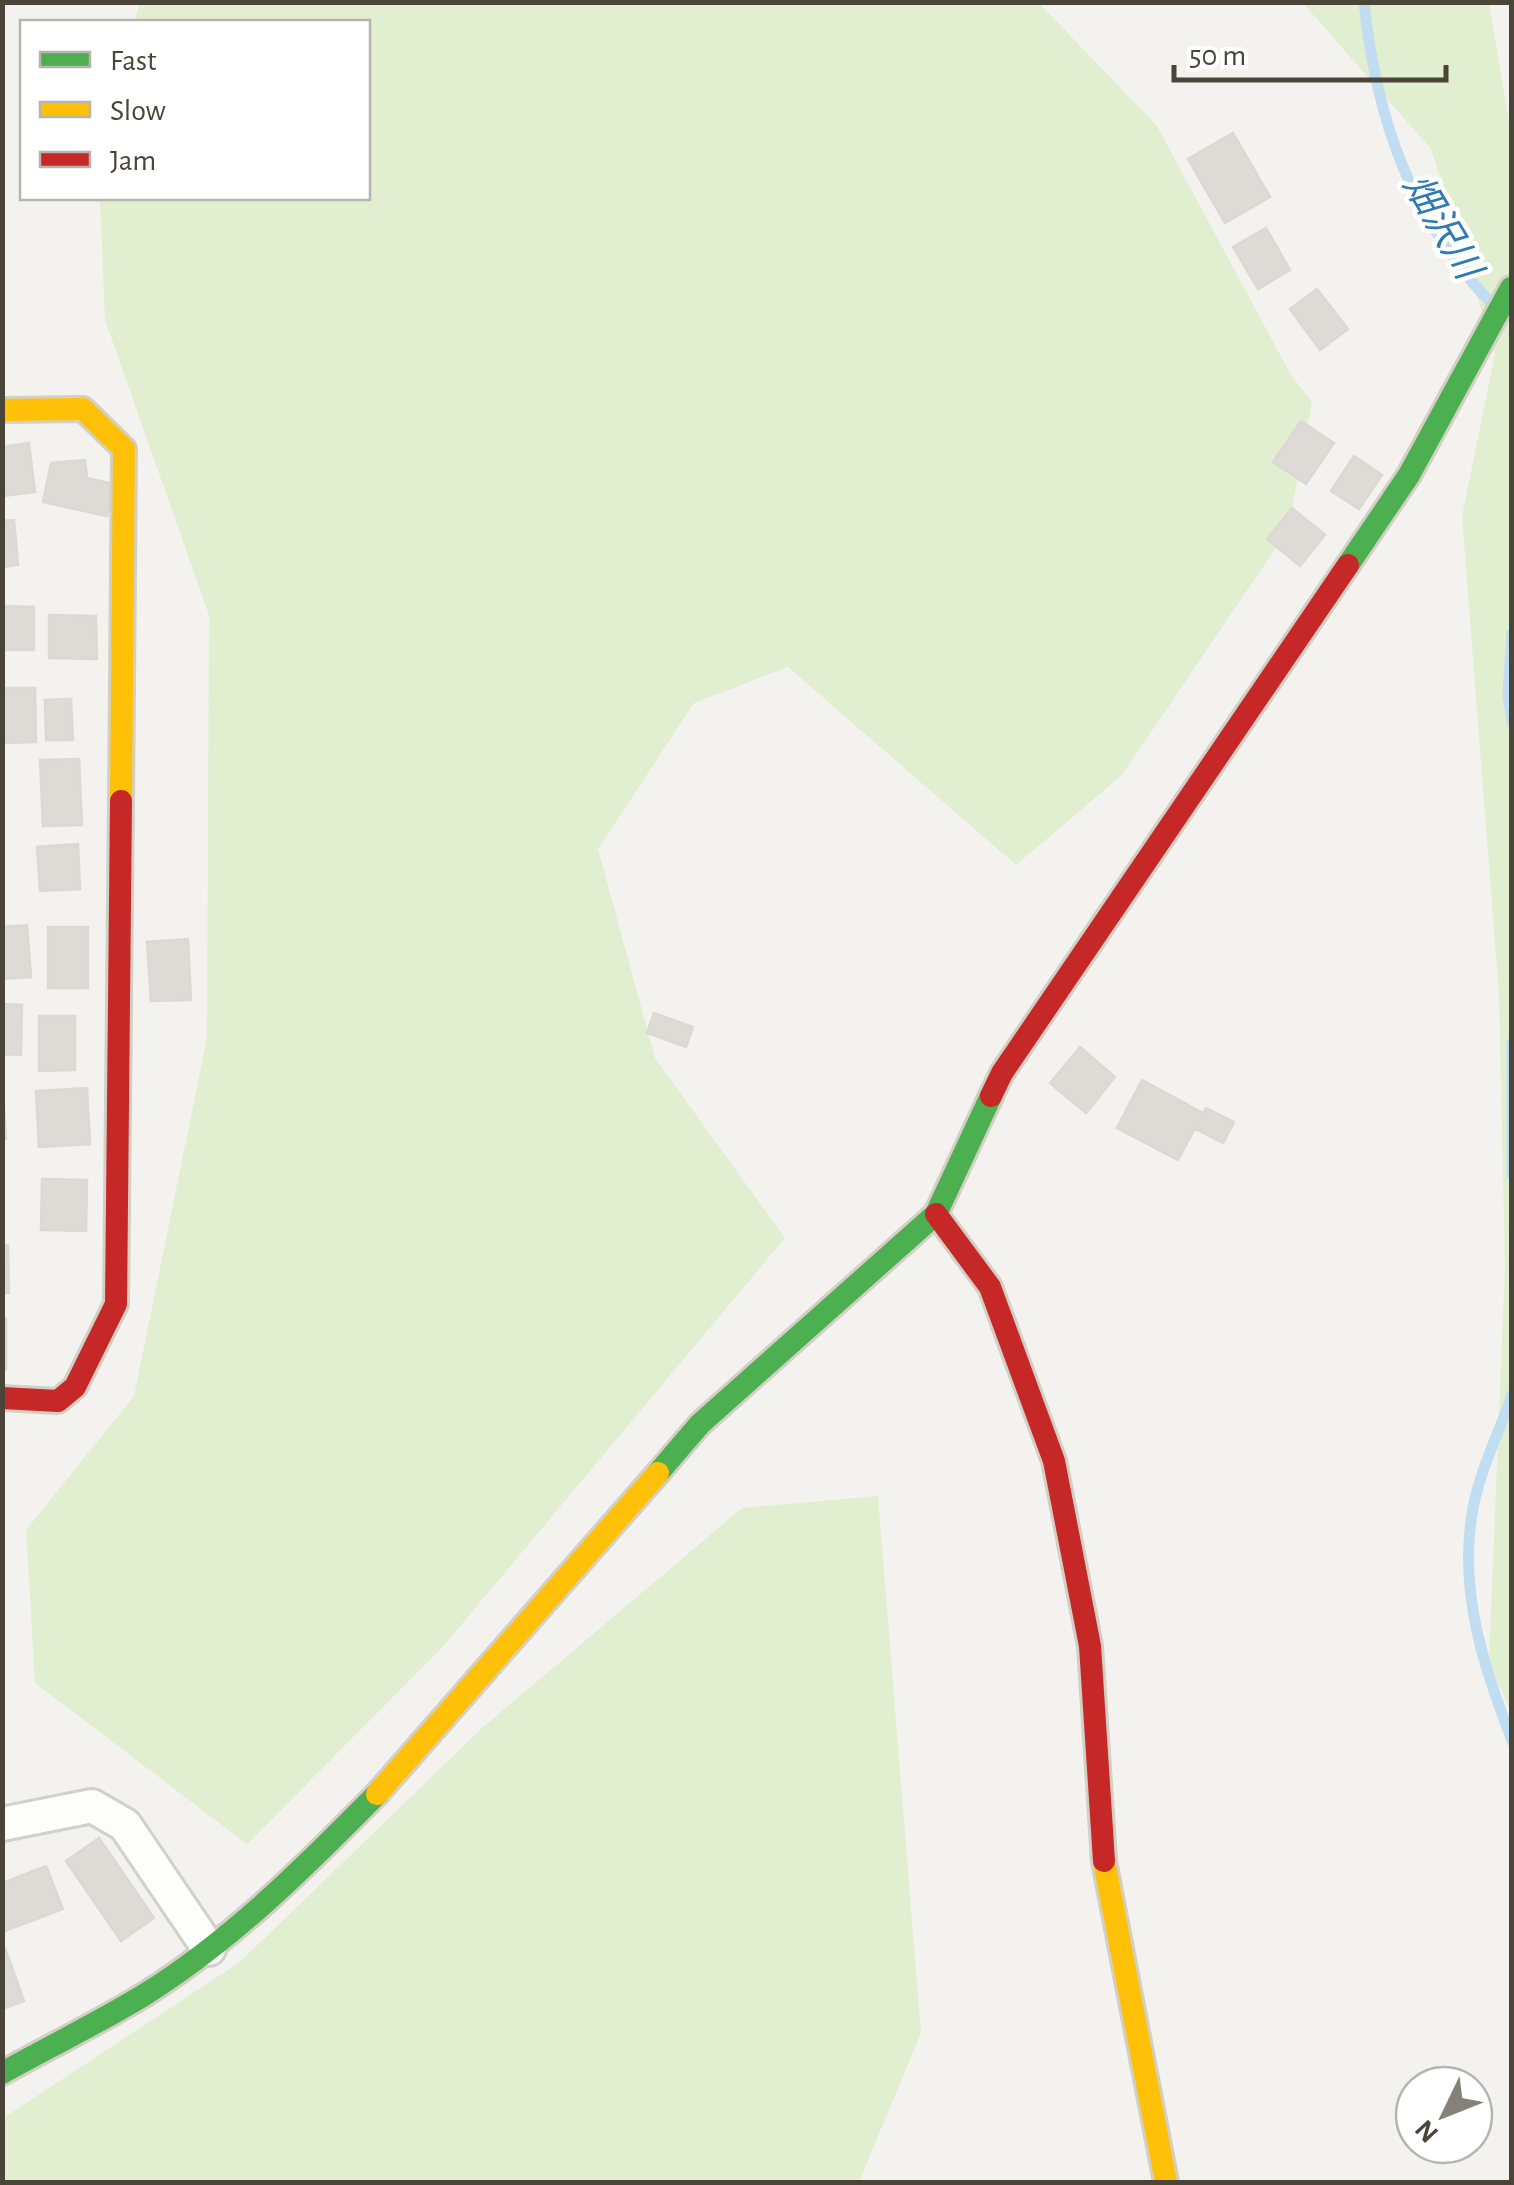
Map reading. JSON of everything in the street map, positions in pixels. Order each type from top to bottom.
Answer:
[{"type":"street","points":[[2,2073],[145,1994],[209,1949],[308,1864],[402,1768],[700,1424],[936,1214],[1002,1073],[1408,475],[1460,388],[1511,288]]},
{"type":"street","points":[[2,410],[83,409],[124,449],[116,1304],[75,1386],[58,1401],[2,1398]]},
{"type":"street","points":[[936,1214],[990,1287],[1054,1461],[1090,1646],[1105,1881],[1166,2182]]},
{"type":"street","points":[[2,1824],[92,1806],[125,1825],[209,1949]]},
{"type":"green space","points":[[140,3],[1039,3],[1157,126],[1291,375],[1312,402],[1288,530],[1122,775],[1016,865],[788,667],[694,703],[598,849],[655,1058],[785,1238],[441,1649],[247,1844],[35,1683],[26,1530],[134,1396],[207,1038],[209,615],[105,320],[100,200],[370,200],[370,20],[135,20]]},
{"type":"green space","points":[[1303,3],[1489,3],[1511,134],[1511,1713],[1489,1660],[1505,1267],[1499,994],[1462,516],[1495,354],[1431,149]]},
{"type":"green space","points":[[878,1496],[921,2033],[859,2182],[3,2182],[2,2119],[240,1962],[482,1728],[742,1508]]},
{"type":"building","points":[[1233,133],[1270,197],[1225,223],[1188,159]]},
{"type":"building","points":[[1266,228],[1290,270],[1258,289],[1233,247]]},
{"type":"building","points":[[1317,289],[1348,329],[1320,350],[1290,309]]},
{"type":"building","points":[[1301,421],[1334,443],[1306,484],[1273,462]]},
{"type":"building","points":[[29,443],[35,492],[2,496],[2,447]]},
{"type":"building","points":[[1354,456],[1382,475],[1359,509],[1331,491]]},
{"type":"building","points":[[85,460],[87,478],[114,484],[107,516],[43,502],[51,463]]},
{"type":"building","points":[[1292,508],[1325,535],[1300,566],[1267,539]]},
{"type":"building","points":[[14,520],[18,565],[2,567],[2,521]]},
{"type":"building","points":[[2,606],[34,607],[34,650],[2,650]]},
{"type":"building","points":[[49,615],[96,616],[97,659],[49,658]]},
{"type":"building","points":[[2,688],[35,688],[36,742],[2,743]]},
{"type":"building","points":[[71,699],[73,740],[46,740],[45,700]]},
{"type":"building","points":[[79,759],[82,825],[43,826],[40,760]]},
{"type":"building","points":[[78,844],[80,889],[40,891],[37,847]]},
{"type":"building","points":[[27,925],[31,977],[2,979],[2,927]]},
{"type":"building","points":[[48,927],[88,927],[88,988],[48,988]]},
{"type":"building","points":[[188,939],[191,1000],[151,1001],[147,942]]},
{"type":"building","points":[[2,1004],[22,1005],[21,1055],[2,1054]]},
{"type":"building","points":[[654,1013],[693,1027],[686,1047],[647,1033]]},
{"type":"building","points":[[39,1016],[75,1016],[75,1070],[39,1071]]},
{"type":"building","points":[[1080,1047],[1115,1077],[1086,1113],[1050,1083]]},
{"type":"building","points":[[2,1074],[6,1139],[2,1140]]},
{"type":"building","points":[[1142,1080],[1203,1113],[1178,1160],[1117,1128]]},
{"type":"building","points":[[87,1088],[90,1144],[39,1147],[36,1091]]},
{"type":"building","points":[[1206,1108],[1234,1122],[1223,1143],[1196,1129]]},
{"type":"building","points":[[42,1179],[87,1180],[86,1231],[41,1230]]},
{"type":"building","points":[[2,1245],[8,1245],[9,1293],[2,1293]]},
{"type":"building","points":[[2,1318],[6,1318],[6,1369],[2,1369]]},
{"type":"building","points":[[99,1838],[154,1918],[121,1941],[66,1861]]},
{"type":"building","points":[[46,1866],[63,1909],[2,1932],[2,1883]]},
{"type":"building","points":[[5,1948],[24,2001],[2,2009],[2,1949]]},
{"type":"waterway","name":"畑沢川","points":[[1364,2],[1378,87],[1402,165],[1440,237],[1492,304]]},
{"type":"waterway","name":"畑沢川","points":[[1512,634],[1508,695],[1512,722]]},
{"type":"waterway","name":"畑沢川","points":[[1512,1044],[1512,1174]]},
{"type":"waterway","name":"畑沢川","points":[[1512,1395],[1475,1499],[1469,1544],[1477,1630],[1512,1741]]},
{"type":"traffic: fast","points":[[1348,565],[1409,475],[1511,288]]},
{"type":"traffic: fast","points":[[658,1473],[700,1424],[936,1214],[991,1096]]},
{"type":"traffic: fast","points":[[2,2073],[144,1995],[207,1951],[295,1875],[377,1794]]},
{"type":"traffic: slow","points":[[2,410],[83,409],[124,449],[121,801]]},
{"type":"traffic: slow","points":[[377,1794],[658,1473]]},
{"type":"traffic: slow","points":[[1104,1861],[1166,2182]]},
{"type":"traffic: jam","points":[[991,1096],[1002,1073],[1348,565]]},
{"type":"traffic: jam","points":[[2,1398],[58,1401],[75,1387],[116,1304],[121,801]]},
{"type":"traffic: jam","points":[[936,1214],[990,1287],[1054,1461],[1090,1646],[1104,1861]]}]
